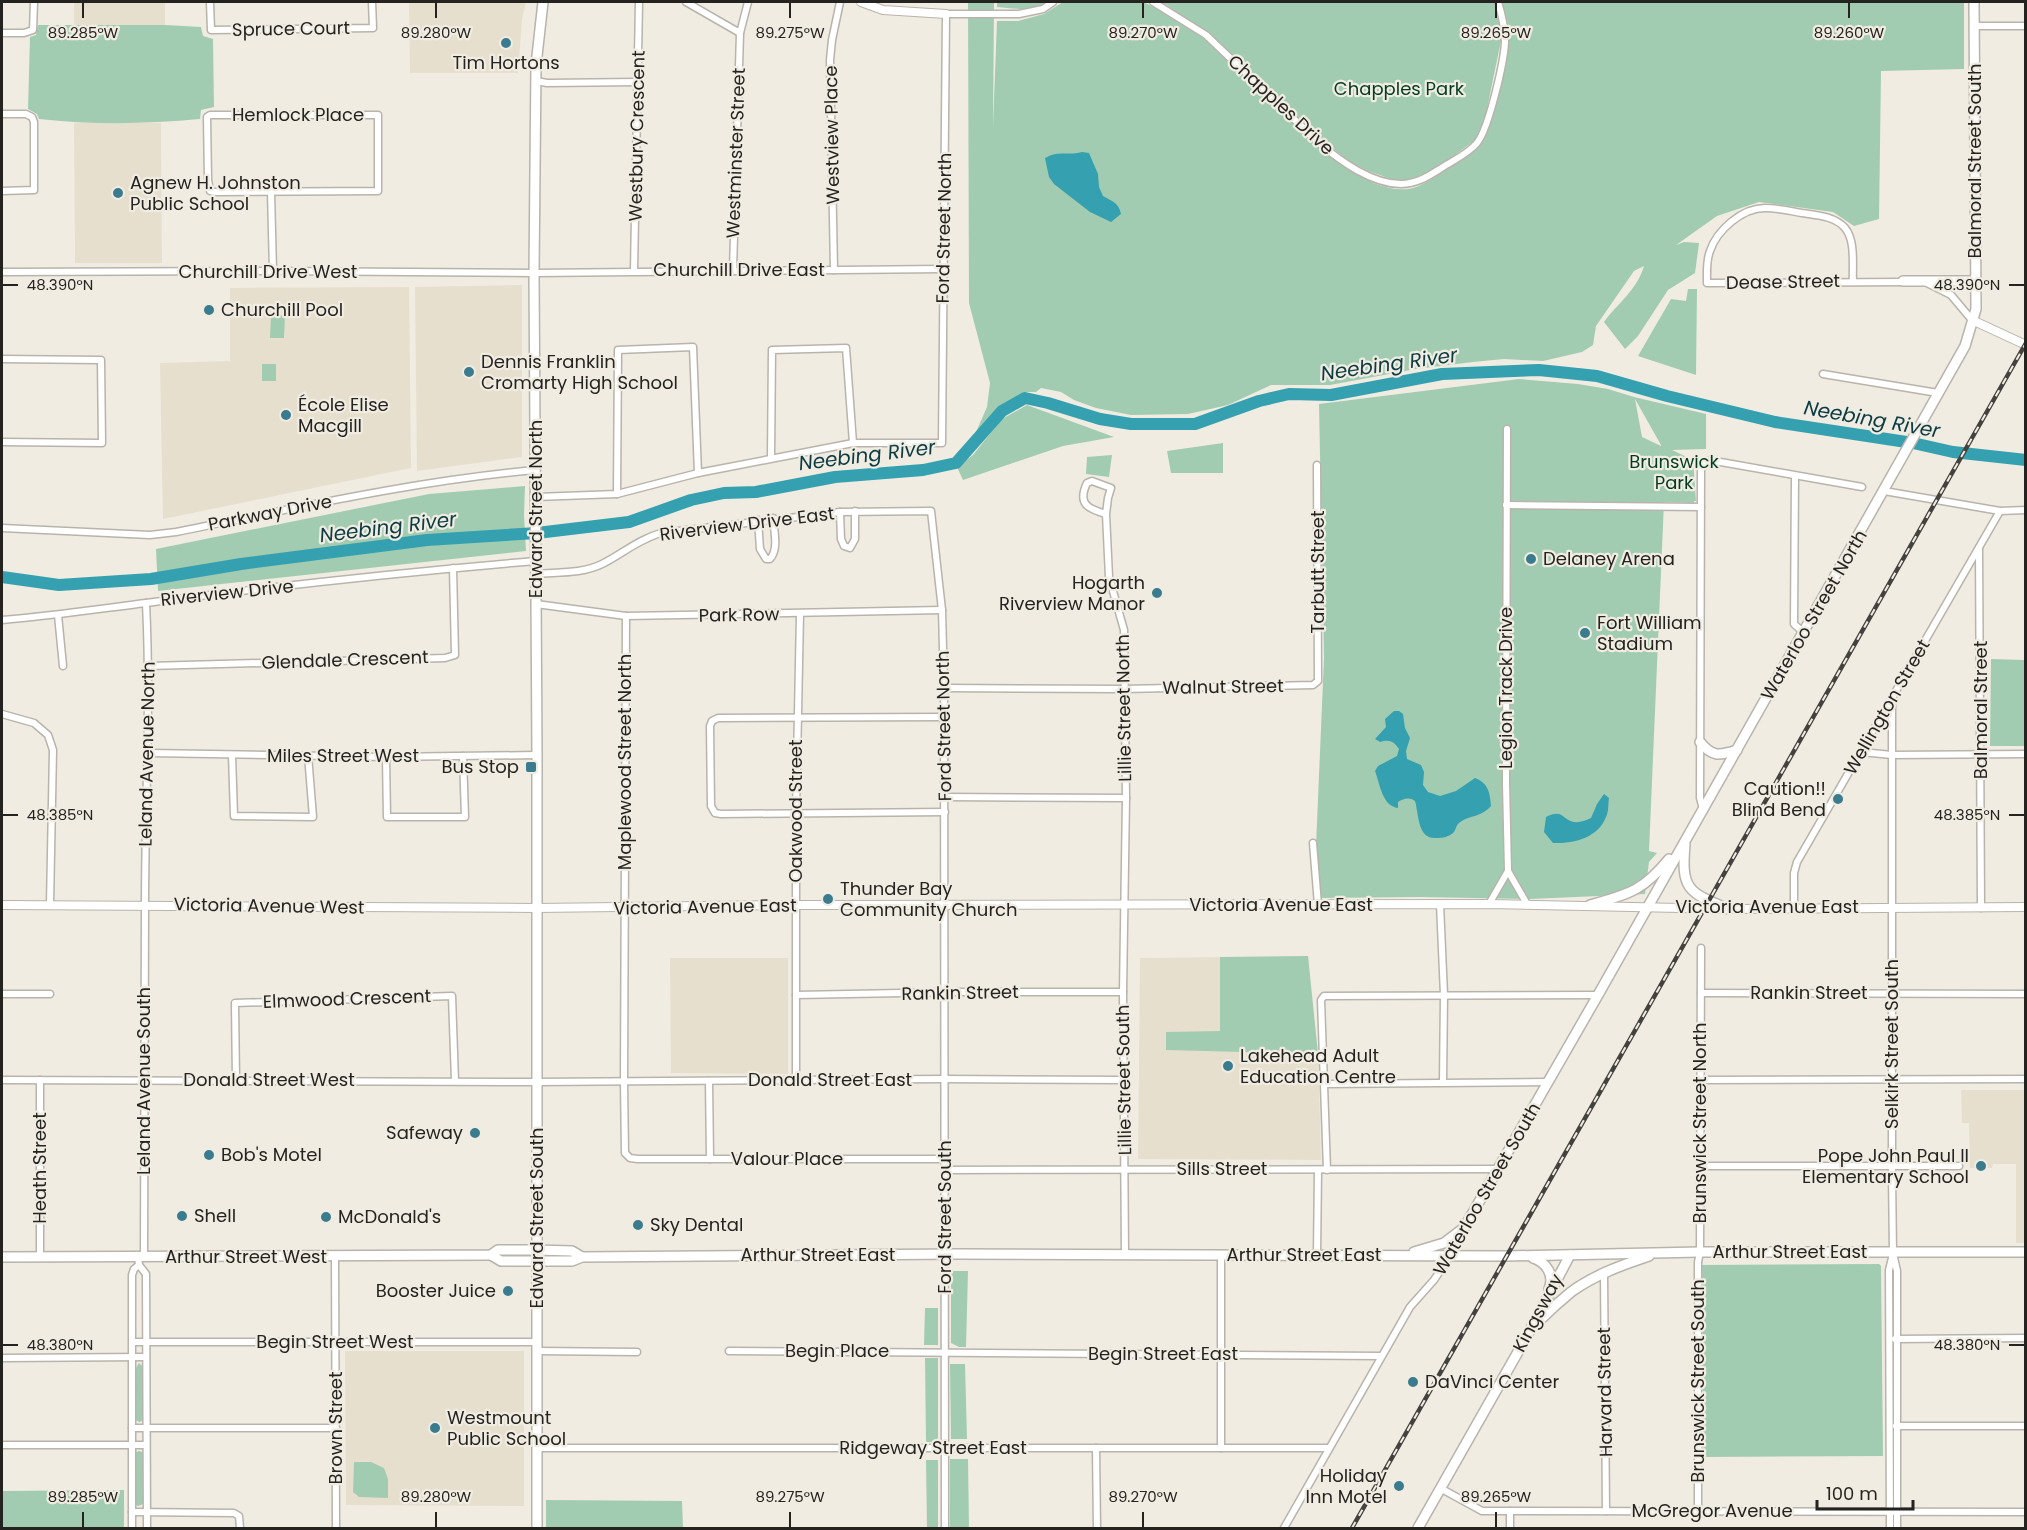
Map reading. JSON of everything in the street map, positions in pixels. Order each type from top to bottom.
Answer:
[{"type":"main road","name":"Edward Street North","points":[[536,908],[534,273],[536,81],[543,2]]},
{"type":"main road","name":"Balmoral Street South","points":[[1972,320],[1976,309],[1974,2]]},
{"type":"main road","points":[[1903,281],[1976,281]]},
{"type":"main road","name":"Waterloo Street North","points":[[1647,906],[1804,633],[1965,345],[1972,320]]},
{"type":"main road","points":[[1700,742],[1707,751],[1713,754],[1737,750]]},
{"type":"main road","points":[[1590,905],[1641,888],[1659,872],[1685,839]]},
{"type":"main road","points":[[1685,839],[1684,875],[1688,885],[1698,896],[1728,909]]},
{"type":"main road","name":"Waterloo Street South","points":[[1450,1256],[1647,906]]},
{"type":"main road","name":"Edward Street South","points":[[536,908],[537,1528]]},
{"type":"main road","points":[[1396,1256],[1444,1243],[1465,1227]]},
{"type":"main road","name":"Arthur Street West","points":[[2,1257],[140,1260],[491,1255],[498,1251],[537,1250]]},
{"type":"main road","name":"Arthur Street East","points":[[537,1250],[572,1251],[582,1257]]},
{"type":"main road","points":[[1532,1327],[1571,1292],[1604,1273],[1659,1252]]},
{"type":"main road","name":"Arthur Street East","points":[[537,1261],[572,1261],[582,1257],[946,1254],[1528,1256],[1659,1252],[2025,1252]]},
{"type":"main road","name":"Arthur Street West","points":[[491,1255],[501,1261],[537,1261]]},
{"type":"main road","name":"Kingsway","points":[[1418,1528],[1532,1327],[1570,1255]]},
{"type":"main road","points":[[1528,1256],[1538,1260],[1549,1269],[1551,1283],[1532,1327]]},
{"type":"street","points":[[2,33],[24,33],[33,30],[34,2]]},
{"type":"street","name":"Spruce Court","points":[[210,2],[211,30],[373,28],[372,2]]},
{"type":"street","name":"Westbury Crescent","points":[[634,271],[639,2]]},
{"type":"street","points":[[686,2],[740,33]]},
{"type":"street","name":"Westminster Street","points":[[733,270],[740,33],[748,2]]},
{"type":"street","name":"Westview Place","points":[[834,270],[830,60],[840,2]]},
{"type":"street","points":[[861,2],[883,10],[1007,15],[1036,12],[1053,2]]},
{"type":"street","name":"Chapples Drive","points":[[1153,2],[1206,35],[1338,159],[1369,175],[1399,184],[1409,184],[1424,179],[1473,147],[1482,136],[1490,112],[1505,44],[1503,21],[1498,2]]},
{"type":"street","name":"Ford Street North","points":[[853,443],[942,442],[946,14]]},
{"type":"street","points":[[1974,26],[2025,26]]},
{"type":"street","points":[[536,81],[547,83],[638,82]]},
{"type":"street","points":[[2,114],[26,114],[32,117],[34,122],[34,190],[2,191]]},
{"type":"street","name":"Hemlock Place","points":[[210,115],[378,115],[378,191],[271,192],[210,191],[207,117],[210,115]]},
{"type":"street","points":[[271,192],[273,271]]},
{"type":"street","name":"Dease Street","points":[[1853,282],[1852,243],[1844,226],[1831,218],[1780,209],[1763,208],[1747,212],[1725,228],[1710,250],[1707,283],[1853,282],[1903,281],[1929,284],[1951,294],[1972,320]]},
{"type":"street","name":"Churchill Drive East","points":[[534,273],[943,269]]},
{"type":"street","name":"Churchill Drive West","points":[[2,272],[534,273]]},
{"type":"street","points":[[1972,320],[2025,345]]},
{"type":"street","points":[[617,494],[618,350],[693,347],[698,473]]},
{"type":"street","points":[[536,497],[617,494],[698,473],[853,443],[846,348],[772,350],[771,458]]},
{"type":"street","points":[[2,359],[101,360],[102,443],[2,442]]},
{"type":"street","points":[[1823,374],[1938,393]]},
{"type":"street","name":"Legion Track Drive","points":[[1507,429],[1506,783],[1508,871],[1527,904]]},
{"type":"street","points":[[1703,810],[1700,798],[1701,466],[1704,461],[1715,461],[1862,487]]},
{"type":"street","name":"Tarbutt Street","points":[[1317,465],[1318,680]]},
{"type":"street","name":"Parkway Drive","points":[[2,528],[150,535],[176,532],[416,484],[536,470]]},
{"type":"street","points":[[1796,476],[1794,624],[1804,633]]},
{"type":"street","name":"Lillie Street North","points":[[1106,514],[1085,506],[1087,483],[1092,481],[1111,488],[1107,498],[1106,514],[1109,577],[1124,630],[1125,905]]},
{"type":"street","points":[[1884,491],[2000,511],[2025,510]]},
{"type":"street","points":[[1506,505],[1701,507]]},
{"type":"street","points":[[840,512],[841,539],[844,546],[849,548],[854,543],[855,511]]},
{"type":"street","name":"Ford Street North","points":[[931,511],[942,610],[945,906]]},
{"type":"street","name":"Riverview Drive East","points":[[536,574],[600,566],[647,537],[661,533],[773,518],[840,512],[931,511]]},
{"type":"street","name":"Wellington Street","points":[[1794,908],[1794,873],[1797,862],[2000,511]]},
{"type":"street","points":[[758,520],[761,553],[766,559],[770,559],[775,548],[773,518]]},
{"type":"street","name":"Balmoral Street","points":[[1979,549],[1982,754],[1981,908]]},
{"type":"street","name":"Riverview Drive","points":[[2,620],[535,557]]},
{"type":"street","name":"Glendale Crescent","points":[[149,666],[445,658],[455,655],[453,568]]},
{"type":"street","name":"Leland Avenue North","points":[[144,905],[149,753],[146,603]]},
{"type":"street","name":"Park Row","points":[[536,604],[626,616],[942,610]]},
{"type":"street","name":"Oakwood Street","points":[[796,1080],[795,905],[800,614]]},
{"type":"street","points":[[58,615],[63,666]]},
{"type":"street","name":"Maplewood Street North","points":[[626,616],[624,1148],[630,1158]]},
{"type":"street","name":"Walnut Street","points":[[944,688],[1306,687],[1313,686],[1318,680]]},
{"type":"street","name":"Selkirk Street South","points":[[1892,696],[1892,1167],[1893,1253],[1897,1271],[1897,1528]]},
{"type":"street","points":[[2,714],[34,723],[48,735],[53,750],[50,905]]},
{"type":"street","points":[[944,717],[718,718],[712,721],[710,726],[711,806],[715,813],[945,812]]},
{"type":"street","points":[[1861,752],[1892,755],[2025,754]]},
{"type":"street","name":"Miles Street West","points":[[149,753],[386,757],[537,755]]},
{"type":"street","points":[[232,755],[234,816],[313,817],[308,755]]},
{"type":"street","points":[[386,757],[387,817],[465,818],[463,756]]},
{"type":"street","points":[[944,797],[1126,798]]},
{"type":"street","points":[[1313,843],[1318,905]]},
{"type":"street","points":[[1489,904],[1508,871]]},
{"type":"street","points":[[1440,904],[1444,995],[1443,1082]]},
{"type":"street","name":"Victoria Avenue East","points":[[536,908],[795,905],[1440,904],[1728,909],[2025,907]]},
{"type":"street","name":"Victoria Avenue West","points":[[2,905],[536,908]]},
{"type":"street","name":"Leland Avenue South","points":[[144,905],[145,1080],[140,1260],[146,1274],[147,1528]]},
{"type":"street","name":"Lillie Street South","points":[[1125,905],[1123,992],[1125,1255]]},
{"type":"street","name":"Ford Street South","points":[[945,906],[945,1528]]},
{"type":"street","name":"Brunswick Street North","points":[[1700,1252],[1701,948]]},
{"type":"street","name":"Rankin Street","points":[[796,995],[1123,992]]},
{"type":"street","name":"Rankin Street","points":[[1701,993],[2025,994]]},
{"type":"street","points":[[2,994],[50,994]]},
{"type":"street","points":[[1327,1170],[1322,999],[1328,995],[1598,996]]},
{"type":"street","name":"Elmwood Crescent","points":[[236,1080],[235,1003],[452,996],[455,1081]]},
{"type":"street","points":[[1700,1080],[2025,1079]]},
{"type":"street","name":"Donald Street West","points":[[2,1080],[537,1082]]},
{"type":"street","name":"Heath Street","points":[[40,1080],[40,1257]]},
{"type":"street","name":"Donald Street East","points":[[537,1082],[1124,1080]]},
{"type":"street","points":[[709,1081],[710,1159]]},
{"type":"street","points":[[1325,1084],[1548,1082]]},
{"type":"street","name":"Valour Place","points":[[630,1158],[944,1159]]},
{"type":"street","points":[[1700,1166],[1959,1166]]},
{"type":"street","name":"Sills Street","points":[[945,1170],[1498,1169]]},
{"type":"street","points":[[1317,1255],[1318,1170]]},
{"type":"street","name":"Brunswick Street South","points":[[1698,1511],[1700,1252]]},
{"type":"street","name":"Selkirk Street South","points":[[1890,1528],[1889,1270],[1893,1253]]},
{"type":"street","points":[[1221,1255],[1221,1448]]},
{"type":"street","name":"Brown Street","points":[[335,1256],[336,1528]]},
{"type":"street","name":"Waterloo Street South","points":[[1284,1528],[1410,1307],[1434,1281],[1450,1256]]},
{"type":"street","name":"Leland Avenue South","points":[[132,1528],[132,1275],[140,1260]]},
{"type":"street","name":"Harvard Street","points":[[1604,1273],[1606,1511]]},
{"type":"street","points":[[1889,1339],[2025,1338]]},
{"type":"street","name":"Begin Street West","points":[[133,1342],[336,1342],[537,1346],[637,1353]]},
{"type":"street","name":"Begin Place","points":[[729,1351],[945,1352]]},
{"type":"street","name":"Begin Street East","points":[[945,1352],[958,1354],[1381,1356]]},
{"type":"street","points":[[2,1358],[146,1358]]},
{"type":"street","points":[[1889,1426],[2025,1426]]},
{"type":"street","points":[[132,1428],[336,1428]]},
{"type":"street","points":[[2,1445],[146,1444]]},
{"type":"street","name":"Ridgeway Street East","points":[[537,1448],[1329,1448]]},
{"type":"street","points":[[1096,1448],[1097,1528]]},
{"type":"street","name":"McGregor Avenue","points":[[1440,1488],[1482,1511],[2025,1512]]},
{"type":"street","points":[[1510,1511],[1510,1528]]},
{"type":"street","points":[[132,1512],[234,1513],[240,1518],[240,1528]]},
{"type":"shaded area","points":[[74,2],[165,2],[165,25],[74,25]]},
{"type":"shaded area","points":[[409,2],[526,2],[522,19],[518,73],[410,73]]},
{"type":"shaded area","name":"Agnew H. Johnston Public School","points":[[74,123],[161,123],[162,263],[75,263]]},
{"type":"shaded area","name":"Dennis Franklin Cromarty High School","points":[[522,285],[522,457],[417,471],[415,287]]},
{"type":"shaded area","name":"École Elise Macgill","points":[[409,287],[411,468],[163,519],[160,363],[230,361],[230,288]]},
{"type":"shaded area","name":"Lakehead Adult Education Centre","points":[[1308,956],[1318,1054],[1321,1160],[1138,1159],[1140,958]]},
{"type":"shaded area","points":[[670,958],[788,958],[788,1074],[671,1073]]},
{"type":"shaded area","name":"Pope John Paul II Elementary School","points":[[1961,1090],[2025,1090],[2025,1243],[2016,1243],[2016,1164],[1993,1164],[1992,1168],[1970,1168],[1969,1123],[1962,1123]]},
{"type":"shaded area","name":"Westmount Public School","points":[[345,1351],[524,1351],[524,1506],[346,1505]]},
{"type":"green space","name":"Chapples Park","points":[[968,2],[994,2],[993,127],[997,21],[1018,21],[1044,14],[1063,2],[1143,2],[1175,17],[1211,44],[1167,5],[1160,2],[1494,2],[1502,36],[1485,118],[1475,140],[1444,163],[1415,179],[1394,180],[1350,162],[1316,135],[1302,131],[1323,151],[1364,179],[1394,189],[1408,189],[1425,183],[1468,156],[1486,136],[1498,97],[1508,47],[1507,24],[1502,2],[1964,2],[1964,69],[1881,71],[1879,219],[1854,226],[1833,212],[1759,202],[1717,216],[1676,245],[1684,242],[1699,243],[1695,273],[1668,290],[1638,336],[1625,349],[1604,322],[1637,282],[1644,266],[1634,271],[1596,326],[1593,345],[1582,352],[1543,361],[1504,359],[1416,369],[1330,385],[1271,385],[1228,405],[1188,414],[1131,415],[1096,408],[1074,400],[1061,392],[1041,388],[1036,392],[1025,392],[1025,398],[1002,411],[975,442],[976,432],[987,407],[990,383],[969,303]]},
{"type":"green space","points":[[997,2],[1046,2],[1035,8],[1023,9],[997,7]]},
{"type":"green space","points":[[38,25],[201,27],[203,36],[213,39],[214,107],[201,110],[200,119],[180,121],[99,123],[39,119],[37,114],[28,109],[30,37],[36,35]]},
{"type":"green space","points":[[1688,289],[1697,289],[1696,375],[1638,356],[1671,299],[1686,301]]},
{"type":"green space","points":[[271,315],[285,315],[284,338],[270,338]]},
{"type":"green space","points":[[262,364],[276,364],[276,381],[262,381]]},
{"type":"green space","name":"Brunswick Park","points":[[1519,379],[1608,389],[1706,414],[1706,449],[1672,450],[1693,460],[1696,501],[1694,503],[1664,502],[1649,851],[1657,853],[1649,862],[1645,894],[1530,899],[1319,898],[1316,846],[1324,658],[1319,404]],"holes":[[[1635,399],[1661,445],[1642,437]]]},
{"type":"green space","points":[[1027,405],[1114,437],[1063,446],[963,480],[957,467],[973,455],[1002,419]]},
{"type":"green space","points":[[1223,443],[1223,473],[1171,473],[1167,451]]},
{"type":"green space","points":[[1112,455],[1109,477],[1086,474],[1087,457]]},
{"type":"green space","points":[[525,486],[526,551],[158,591],[156,549],[429,494]]},
{"type":"green space","points":[[1991,659],[2025,660],[2025,746],[1990,746]]},
{"type":"green space","points":[[1308,956],[1318,1054],[1166,1050],[1166,1032],[1220,1031],[1220,957]]},
{"type":"green space","points":[[1879,1264],[1881,1266],[1883,1456],[1703,1457],[1702,1265]]},
{"type":"green space","points":[[951,1271],[968,1271],[966,1347],[959,1347],[951,1343]]},
{"type":"green space","points":[[925,1308],[938,1308],[938,1345],[924,1345]]},
{"type":"green space","points":[[925,1358],[938,1358],[938,1442],[926,1442]]},
{"type":"green space","points":[[139,1363],[143,1367],[143,1417],[139,1422],[136,1420],[136,1368]]},
{"type":"green space","points":[[950,1364],[965,1364],[967,1439],[951,1439]]},
{"type":"green space","points":[[136,1452],[143,1453],[143,1504],[138,1506],[136,1505]]},
{"type":"green space","points":[[950,1459],[968,1459],[969,1528],[950,1528]]},
{"type":"green space","points":[[926,1460],[938,1460],[938,1528],[927,1528]]},
{"type":"green space","points":[[354,1462],[371,1462],[384,1468],[388,1479],[388,1498],[359,1497],[353,1492]]},
{"type":"green space","points":[[124,1490],[124,1528],[2,1528],[2,1491]]},
{"type":"green space","points":[[546,1500],[682,1501],[683,1528],[546,1528]]},
{"type":"water","points":[[1089,153],[1098,174],[1099,187],[1103,196],[1119,207],[1121,214],[1111,222],[1090,212],[1054,184],[1049,177],[1045,158],[1055,154]]},
{"type":"water","points":[[1394,711],[1403,714],[1405,728],[1410,738],[1406,751],[1407,759],[1421,765],[1424,772],[1423,785],[1428,792],[1440,796],[1456,791],[1475,778],[1488,789],[1491,806],[1483,813],[1462,821],[1448,836],[1436,838],[1425,834],[1420,825],[1415,801],[1407,798],[1398,802],[1398,808],[1388,803],[1382,794],[1375,771],[1378,766],[1397,756],[1399,749],[1391,741],[1380,742],[1375,739],[1386,727],[1385,719]]},
{"type":"water","points":[[1604,794],[1609,798],[1607,815],[1591,835],[1576,841],[1553,843],[1544,832],[1546,817],[1553,814],[1559,814],[1575,822],[1591,818]]},
{"type":"waterway","name":"Neebing River","points":[[2,577],[59,585],[151,579],[241,564],[427,540],[537,533],[629,522],[691,500],[724,493],[756,492],[835,477],[923,470],[956,463],[1002,411],[1025,398],[1100,419],[1131,424],[1195,424],[1259,401],[1289,394],[1331,395],[1442,374],[1539,370],[1597,376],[1667,396],[1775,422],[1913,443],[1953,452],[2026,460]]},
{"type":"railway","points":[[1352,1528],[2026,343]]},
{"type":"place","name":"Tim Hortons","points":[[506,43]]},
{"type":"place","name":"Agnew H. Johnston Public School","points":[[118,193]]},
{"type":"place","name":"Churchill Pool","points":[[209,310]]},
{"type":"place","name":"Dennis Franklin Cromarty High School","points":[[469,372]]},
{"type":"place","name":"École Elise Macgill","points":[[286,415]]},
{"type":"place","name":"Delaney Arena","points":[[1531,559]]},
{"type":"place","name":"Hogarth Riverview Manor","points":[[1157,593]]},
{"type":"place","name":"Fort William Stadium","points":[[1585,633]]},
{"type":"place","name":"Bus Stop","points":[[531,767]]},
{"type":"place","name":"Caution!! Blind Bend","points":[[1838,799]]},
{"type":"place","name":"Thunder Bay Community Church","points":[[828,899]]},
{"type":"place","name":"Lakehead Adult Education Centre","points":[[1228,1066]]},
{"type":"place","name":"Safeway","points":[[475,1133]]},
{"type":"place","name":"Bob's Motel","points":[[209,1155]]},
{"type":"place","name":"Pope John Paul II Elementary School","points":[[1981,1166]]},
{"type":"place","name":"Shell","points":[[182,1216]]},
{"type":"place","name":"McDonald's","points":[[326,1217]]},
{"type":"place","name":"Sky Dental","points":[[638,1225]]},
{"type":"place","name":"Booster Juice","points":[[508,1291]]},
{"type":"place","name":"DaVinci Center","points":[[1413,1382]]},
{"type":"place","name":"Westmount Public School","points":[[435,1428]]},
{"type":"place","name":"Holiday Inn Motel","points":[[1399,1486]]}]
